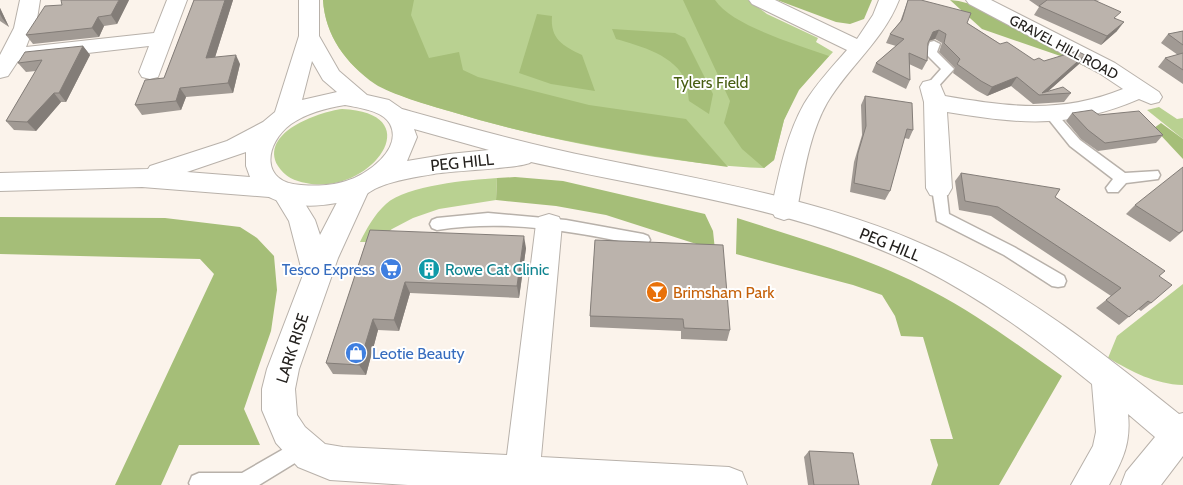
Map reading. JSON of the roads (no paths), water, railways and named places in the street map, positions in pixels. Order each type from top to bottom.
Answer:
[{"type":"street","points":[[6,63],[29,15],[30,0]]},
{"type":"street","points":[[150,72],[177,0]]},
{"type":"street","points":[[309,0],[309,36],[279,122],[262,142],[257,156],[259,171],[269,184],[280,191],[302,220],[316,273]]},
{"type":"street","points":[[759,0],[860,48]]},
{"type":"street","points":[[784,210],[806,122],[817,101],[884,18],[889,0]]},
{"type":"street","name":"GRAVEL HILL ROAD","points":[[976,0],[1107,68],[1146,93],[1086,110],[1052,116]]},
{"type":"street","points":[[309,36],[331,75],[358,98]]},
{"type":"street","points":[[6,63],[162,38]]},
{"type":"street","points":[[939,188],[933,95],[1001,113],[1052,116]]},
{"type":"street","points":[[0,182],[142,178],[280,191],[306,198],[330,197],[367,184],[394,162],[404,146],[405,130],[398,116],[385,105],[358,98],[322,101],[236,146],[142,178]]},
{"type":"street","name":"PEG HILL","points":[[398,116],[547,157],[655,179],[784,210],[872,236],[961,276],[1032,320],[1182,434]]},
{"type":"street","name":"PEG HILL","points":[[367,184],[414,168],[461,160],[547,157]]},
{"type":"street","name":"LARK RISE","points":[[367,184],[334,231],[316,273],[282,373],[278,395],[279,412],[286,428],[301,448],[318,460],[403,477],[522,472],[729,485]]},
{"type":"street","points":[[522,472],[549,224]]},
{"type":"street","points":[[1089,485],[1108,452],[1112,432],[1107,377]]},
{"type":"street","points":[[1139,485],[1182,434]]},
{"type":"lane","points":[[933,95],[948,70],[931,53],[934,44]]},
{"type":"lane","points":[[1052,116],[1075,143],[1118,183],[1153,175]]},
{"type":"lane","points":[[939,188],[942,217],[1009,250],[1058,281]]},
{"type":"lane","points":[[437,224],[464,219],[549,224],[642,240]]},
{"type":"lane","points":[[199,483],[244,482],[301,448]]},
{"type":"place","name":"Tesco Express","points":[[391,269]]},
{"type":"place","name":"Rowe Cat Clinic","points":[[429,269]]},
{"type":"place","name":"Brimsham Park","points":[[657,292]]},
{"type":"place","name":"Leotie Beauty","points":[[356,353]]},
{"type":"park label","name":"Tylers Field","points":[[711,82]]}]
